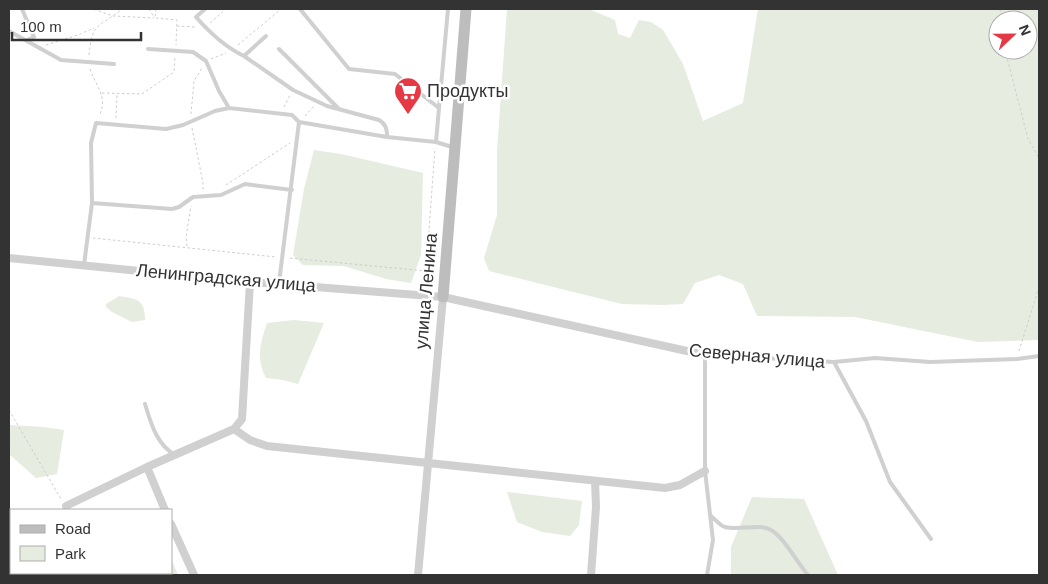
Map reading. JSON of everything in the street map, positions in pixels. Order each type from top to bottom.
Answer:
[{"type":"street","name":"улица Ленина","points":[[418,575],[466,9]]},
{"type":"street","name":"Ленинградская улица","points":[[9,258],[250,282],[443,297]]},
{"type":"street","points":[[66,506],[175,455],[234,430],[242,419],[250,282]]},
{"type":"street","name":"Северная улица","points":[[443,297],[705,355]]},
{"type":"street","points":[[234,430],[250,440],[267,446],[665,488],[680,485],[705,471]]},
{"type":"street","points":[[147,468],[165,509]]},
{"type":"street","points":[[591,575],[596,507],[595,480]]},
{"type":"street","points":[[172,526],[194,575]]},
{"type":"lane","points":[[22,9],[34,37],[28,40]]},
{"type":"lane","points":[[205,9],[196,17],[232,51],[244,56],[293,90],[318,102],[384,122],[387,137]]},
{"type":"lane","points":[[300,9],[349,69],[395,74],[439,108]]},
{"type":"lane","points":[[436,142],[448,9]]},
{"type":"lane","points":[[9,31],[61,60],[114,64]]},
{"type":"lane","points":[[244,56],[266,36]]},
{"type":"lane","points":[[148,49],[193,52],[206,61],[219,92],[229,108]]},
{"type":"lane","points":[[279,49],[340,110]]},
{"type":"lane","points":[[84,264],[92,203],[92,143],[96,123],[166,129],[183,125],[215,111],[229,108],[292,115],[299,122],[387,137],[436,142],[454,148]]},
{"type":"lane","points":[[279,283],[299,122]]},
{"type":"lane","points":[[92,203],[172,209],[180,207],[193,198],[221,195],[245,184],[292,190]]},
{"type":"lane","points":[[705,355],[705,471],[713,540],[707,575]]},
{"type":"lane","name":"Северная улица","points":[[705,355],[834,362],[875,358],[930,362],[1016,359],[1039,356]]},
{"type":"lane","points":[[834,362],[866,421],[890,482],[931,539]]},
{"type":"lane","points":[[145,404],[152,429],[165,449],[175,455]]},
{"type":"lane","points":[[710,516],[724,527],[745,529],[761,527],[770,529],[777,535],[808,575]]},
{"type":"path","points":[[59,9],[92,9],[113,16],[177,20],[174,72],[142,94],[102,93]]},
{"type":"path","points":[[36,46],[56,43],[94,28],[122,9]]},
{"type":"path","points":[[149,9],[155,18]]},
{"type":"path","points":[[155,18],[156,9]]},
{"type":"path","points":[[177,26],[205,27],[226,9]]},
{"type":"path","points":[[203,197],[203,183],[191,122],[194,81],[206,61],[232,51],[281,9]]},
{"type":"path","points":[[94,28],[90,37],[88,62],[90,72],[102,93],[101,112],[96,123]]},
{"type":"path","points":[[1008,60],[1028,139],[1039,158]]},
{"type":"path","points":[[280,114],[293,90]]},
{"type":"path","points":[[116,124],[117,94]]},
{"type":"path","points":[[299,122],[318,102]]},
{"type":"path","points":[[212,196],[287,146],[298,136]]},
{"type":"path","points":[[426,271],[436,142]]},
{"type":"path","points":[[188,247],[186,236],[193,198]]},
{"type":"path","points":[[88,238],[445,273]]},
{"type":"path","points":[[1016,359],[1039,287]]},
{"type":"path","points":[[9,410],[66,506]]},
{"type":"green space","points":[[507,9],[589,9],[615,20],[618,34],[630,38],[639,20],[651,22],[663,30],[683,64],[703,121],[743,103],[758,9],[1039,9],[1039,340],[978,342],[855,317],[757,316],[743,284],[719,275],[695,283],[683,304],[622,304],[489,271],[484,258],[497,215],[497,151]]},
{"type":"green space","points":[[314,150],[341,154],[423,173],[421,255],[411,283],[386,279],[344,266],[303,265],[293,255],[304,189]]},
{"type":"green space","points":[[119,296],[139,301],[145,313],[145,320],[132,322],[106,307],[106,304]]},
{"type":"green space","points":[[294,320],[324,323],[298,384],[266,378],[261,364],[260,351],[267,323]]},
{"type":"green space","points":[[9,425],[64,430],[57,474],[36,478],[9,454]]},
{"type":"green space","points":[[507,492],[582,501],[579,525],[570,536],[542,532],[517,522]]},
{"type":"green space","points":[[752,497],[804,499],[838,575],[731,575],[731,547]]},
{"type":"green space","points":[[172,560],[178,575],[78,575],[172,574]]},
{"type":"place","name":"Продукты","points":[[408,115]]}]
